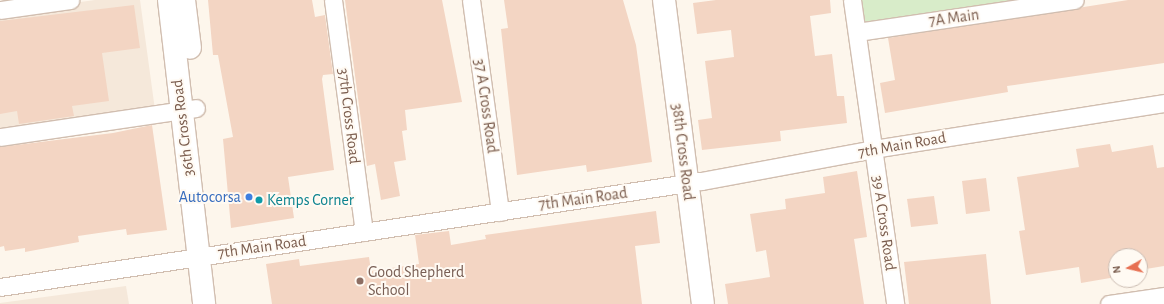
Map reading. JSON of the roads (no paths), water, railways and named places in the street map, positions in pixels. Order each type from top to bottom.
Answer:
[{"type":"main road","name":"36th Cross Road","points":[[169,0],[189,109],[206,256],[219,304]]},
{"type":"main road","name":"36th Cross Road","points":[[184,0],[189,109]]},
{"type":"main road","name":"38th Cross Road","points":[[664,0],[703,304]]},
{"type":"main road","name":"36th Cross Road","points":[[204,304],[206,256]]},
{"type":"street","points":[[0,10],[70,0]]},
{"type":"street","name":"37th Cross Road","points":[[333,0],[364,232]]},
{"type":"street","name":"37 A Cross Road","points":[[472,0],[500,212]]},
{"type":"street","name":"39 A Cross Road","points":[[852,0],[895,304]]},
{"type":"street","name":"7A Main","points":[[857,32],[1074,0]]},
{"type":"street","name":"7th Main Road","points":[[0,287],[687,183],[873,149],[1164,103]]},
{"type":"street","points":[[0,137],[189,109]]},
{"type":"street","points":[[1109,304],[1164,296]]},
{"type":"place","name":"Autocorsa","points":[[249,197]]},
{"type":"place","name":"Kemps Corner","points":[[259,200]]},
{"type":"place","name":"Good Shepherd School","points":[[360,281]]}]
